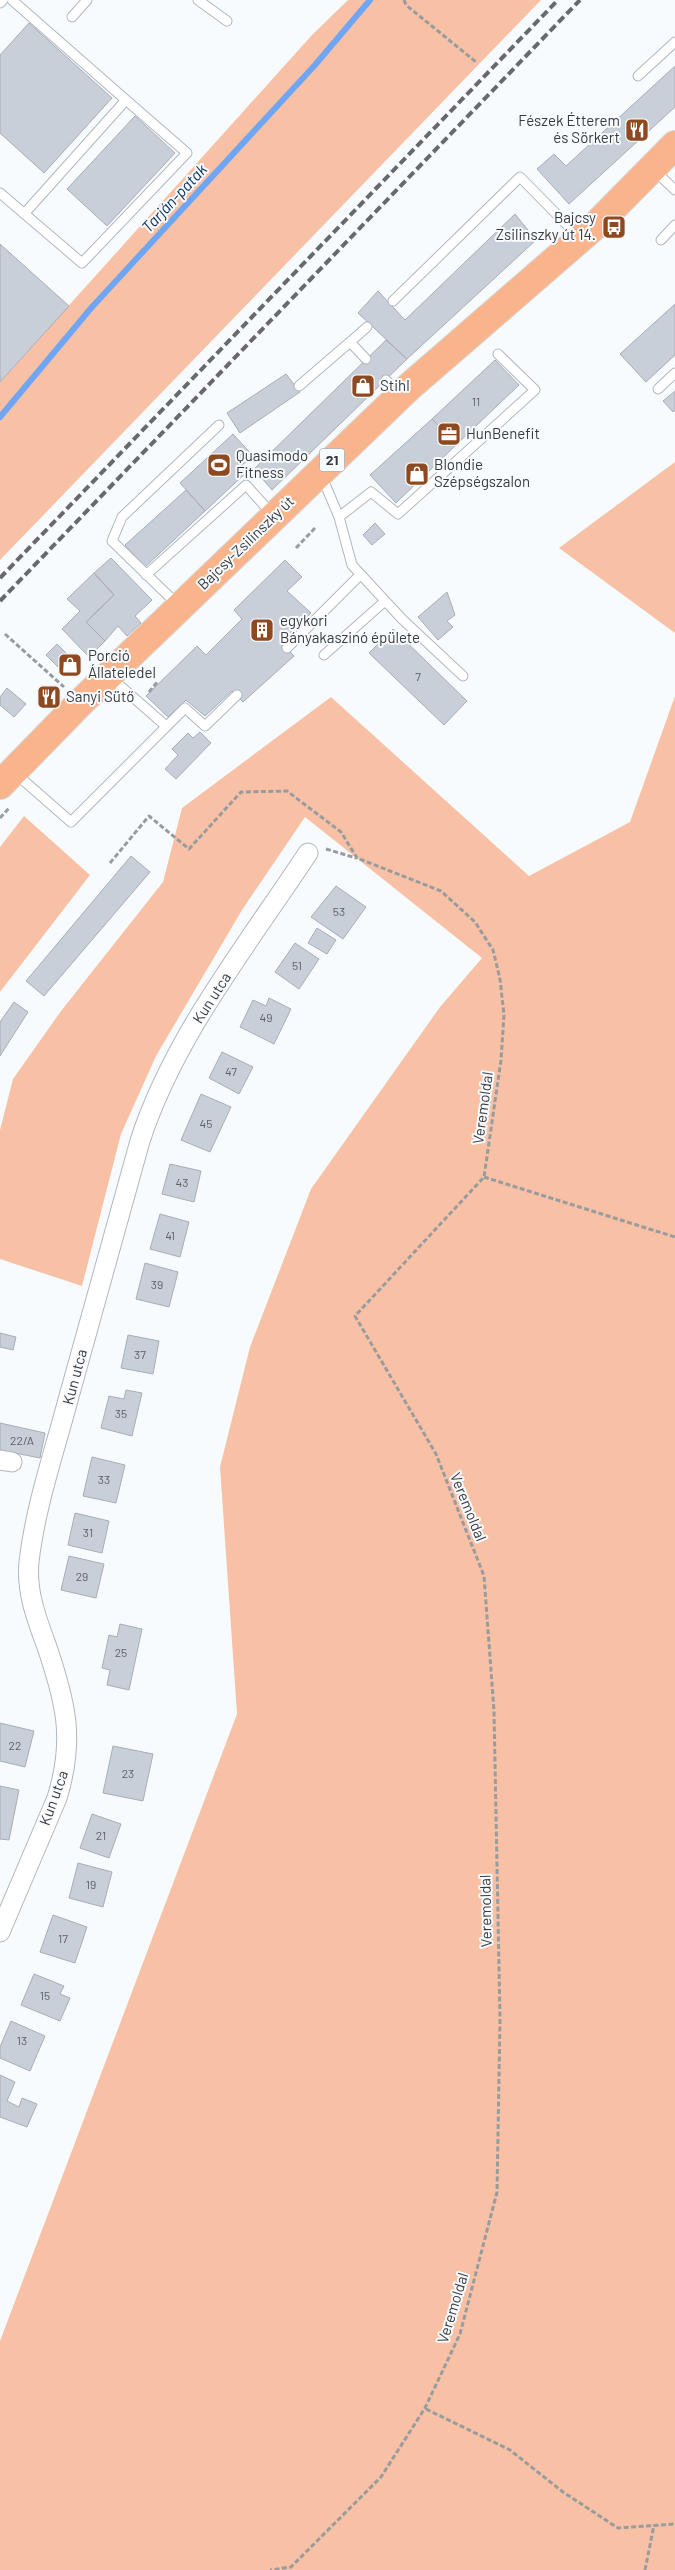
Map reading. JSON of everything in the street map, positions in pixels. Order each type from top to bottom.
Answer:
[{"type":"main road","name":"Bajcsy-Zsilinszky út","points":[[7,778],[108,676],[320,472],[393,387],[580,238],[675,145]]},
{"type":"street","name":"Kun utca","points":[[0,1932],[57,1798],[66,1761],[68,1722],[48,1651],[34,1612],[29,1564],[49,1469],[140,1141],[158,1091],[177,1052],[308,853]]},
{"type":"lane","points":[[0,193],[82,264],[187,152],[12,0]]},
{"type":"lane","points":[[72,17],[87,0]]},
{"type":"lane","points":[[198,0],[227,21]]},
{"type":"lane","points":[[638,76],[675,42]]},
{"type":"lane","points":[[24,214],[126,100]]},
{"type":"lane","points":[[652,168],[675,190]]},
{"type":"lane","points":[[393,301],[520,177],[580,238]]},
{"type":"lane","points":[[661,240],[675,226]]},
{"type":"lane","points":[[299,386],[367,327]]},
{"type":"lane","points":[[350,342],[366,359]]},
{"type":"lane","points":[[338,517],[371,492],[398,514],[535,390],[498,354]]},
{"type":"lane","points":[[658,389],[675,373]]},
{"type":"lane","points":[[180,607],[112,541],[122,517],[219,425]]},
{"type":"lane","points":[[320,472],[338,517],[352,565],[463,676]]},
{"type":"lane","points":[[146,575],[246,484],[274,516]]},
{"type":"lane","points":[[287,648],[360,575]]},
{"type":"lane","points":[[324,655],[386,601]]},
{"type":"lane","points":[[108,676],[166,726]]},
{"type":"lane","points":[[7,778],[71,822],[185,708],[205,726],[237,696]]},
{"type":"path","points":[[404,0],[406,5],[476,62]]},
{"type":"path","points":[[296,548],[315,528]]},
{"type":"path","points":[[5,634],[54,677]]},
{"type":"path","points":[[110,863],[149,816],[189,849],[241,792],[287,791],[341,832],[357,858]]},
{"type":"path","name":"Veremoldal","points":[[270,2570],[291,2567],[380,2477],[425,2408],[460,2334],[497,2192],[500,2019],[494,1711],[484,1576],[436,1454],[355,1316],[484,1177],[496,1110],[504,1015],[500,979],[494,950],[475,922],[441,891],[357,858],[327,849],[315,849],[308,853]]},
{"type":"path","points":[[484,1177],[675,1237]]},
{"type":"path","points":[[425,2408],[510,2450],[563,2492],[618,2528],[675,2524]]},
{"type":"path","points":[[645,2570],[654,2525]]},
{"type":"shaded area","points":[[348,0],[541,0],[0,560],[0,382],[312,35]]},
{"type":"shaded area","points":[[675,462],[675,633],[559,548]]},
{"type":"shaded area","points":[[675,696],[675,2570],[0,2570],[0,2341],[237,1714],[220,1467],[250,1347],[311,1189],[440,1007],[482,958],[305,817],[242,910],[156,1056],[121,1134],[82,1286],[0,1259],[0,1130],[13,1079],[61,1011],[163,882],[182,808],[331,697],[529,876],[630,822]]},
{"type":"shaded area","points":[[24,816],[90,875],[0,992],[0,847]]},
{"type":"building","points":[[29,23],[112,98],[44,173],[0,133],[0,55]]},
{"type":"building","points":[[675,66],[675,107],[569,204],[537,169],[554,154],[566,166]]},
{"type":"building","points":[[135,116],[175,153],[107,226],[67,189]]},
{"type":"building","points":[[515,214],[536,240],[407,359],[358,313],[378,291],[405,320]]},
{"type":"building","points":[[0,244],[69,306],[0,382]]},
{"type":"building","points":[[675,304],[675,355],[646,382],[620,354]]},
{"type":"building","points":[[386,340],[407,359],[272,490],[254,469]]},
{"type":"building","points":[[495,360],[519,385],[457,444],[432,419]]},
{"type":"building","points":[[286,374],[300,392],[240,433],[227,413]]},
{"type":"building","points":[[675,391],[675,410],[673,412],[663,401]]},
{"type":"building","points":[[432,419],[457,444],[396,503],[370,475]]},
{"type":"building","points":[[233,434],[253,456],[242,465],[248,471],[205,511],[180,483]]},
{"type":"building","points":[[186,490],[205,511],[145,567],[125,545]]},
{"type":"building","points":[[375,523],[385,534],[372,545],[363,535]]},
{"type":"building","points":[[111,558],[152,600],[135,616],[141,623],[127,636],[118,626],[105,641],[86,622],[114,595],[94,573]]},
{"type":"building","name":"egykori Bányakaszinó épülete","points":[[285,560],[302,577],[287,591],[311,613],[281,642],[294,656],[243,702],[232,691],[205,716],[186,700],[168,717],[146,696],[197,646],[206,655],[242,619],[234,610]]},
{"type":"building","points":[[94,573],[114,595],[86,622],[105,641],[89,657],[62,629],[80,611],[67,599]]},
{"type":"building","points":[[447,592],[455,615],[447,621],[453,627],[438,640],[418,617]]},
{"type":"building","points":[[393,629],[467,701],[444,725],[369,653]]},
{"type":"building","points":[[57,644],[78,665],[67,676],[46,655]]},
{"type":"building","points":[[7,688],[26,704],[14,717],[0,705],[0,697]]},
{"type":"building","points":[[47,690],[56,698],[48,707],[39,699]]},
{"type":"building","points":[[200,732],[211,743],[176,779],[165,769],[178,755],[172,749],[188,733],[193,738]]},
{"type":"building","points":[[131,856],[150,872],[44,996],[26,981]]},
{"type":"building","points":[[336,886],[366,907],[343,939],[311,917]]},
{"type":"building","points":[[317,928],[336,940],[327,954],[308,943]]},
{"type":"building","points":[[295,943],[319,959],[299,989],[275,972]]},
{"type":"building","points":[[269,998],[291,1009],[274,1044],[240,1027],[253,1000],[266,1006]]},
{"type":"building","points":[[14,1002],[28,1012],[0,1056],[0,1022]]},
{"type":"building","points":[[222,1052],[253,1067],[239,1094],[209,1078]]},
{"type":"building","points":[[201,1094],[231,1107],[210,1152],[181,1140]]},
{"type":"building","points":[[170,1164],[201,1171],[194,1202],[162,1194]]},
{"type":"building","points":[[160,1214],[189,1222],[180,1257],[150,1249]]},
{"type":"building","points":[[145,1263],[178,1272],[169,1307],[136,1299]]},
{"type":"building","points":[[0,1333],[16,1337],[13,1350],[0,1347]]},
{"type":"building","points":[[128,1335],[159,1341],[153,1374],[121,1368]]},
{"type":"building","points":[[126,1390],[142,1393],[132,1436],[101,1428],[109,1396],[124,1399]]},
{"type":"building","points":[[0,1423],[45,1433],[40,1458],[0,1450]]},
{"type":"building","points":[[92,1457],[125,1465],[116,1503],[83,1496]]},
{"type":"building","points":[[75,1513],[109,1521],[102,1553],[68,1545]]},
{"type":"building","points":[[69,1556],[104,1564],[96,1598],[61,1590]]},
{"type":"building","points":[[120,1624],[142,1629],[129,1690],[107,1685],[110,1670],[102,1668],[109,1635],[117,1637]]},
{"type":"building","points":[[0,1723],[34,1731],[25,1767],[0,1761]]},
{"type":"building","points":[[113,1746],[153,1754],[143,1801],[103,1793]]},
{"type":"building","points":[[0,1786],[19,1790],[9,1840],[0,1839]]},
{"type":"building","points":[[92,1814],[121,1824],[109,1858],[80,1848]]},
{"type":"building","points":[[78,1863],[112,1872],[103,1907],[69,1898]]},
{"type":"building","points":[[53,1915],[87,1927],[75,1963],[40,1952]]},
{"type":"building","points":[[34,1974],[64,1986],[60,1994],[70,1998],[60,2021],[21,2005]]},
{"type":"building","points":[[11,2021],[45,2036],[30,2071],[0,2058],[0,2047]]},
{"type":"building","points":[[0,2075],[15,2082],[7,2101],[19,2107],[22,2098],[37,2104],[27,2127],[0,2117]]},
{"type":"waterway","name":"Tarján-patak","points":[[0,417],[92,307],[315,65],[370,0]]},
{"type":"railway","points":[[0,578],[558,0]]},
{"type":"railway","points":[[0,601],[580,0]]},
{"type":"place","name":"Fészek Étterem és Sörkert","points":[[637,130]]},
{"type":"place","name":"Bajcsy Zsilinszky út 14.","points":[[614,227]]},
{"type":"place","name":"Stihl","points":[[363,386]]},
{"type":"place","name":"HunBenefit","points":[[449,434]]},
{"type":"place","name":"Quasimodo Fitness","points":[[219,465]]},
{"type":"place","name":"Blondie Szépségszalon","points":[[417,474]]},
{"type":"place","name":"egykori Bányakaszinó épülete","points":[[262,630]]},
{"type":"place","name":"Porció Állateledel","points":[[70,665]]},
{"type":"place","name":"Sanyi Sütő","points":[[49,697]]}]
